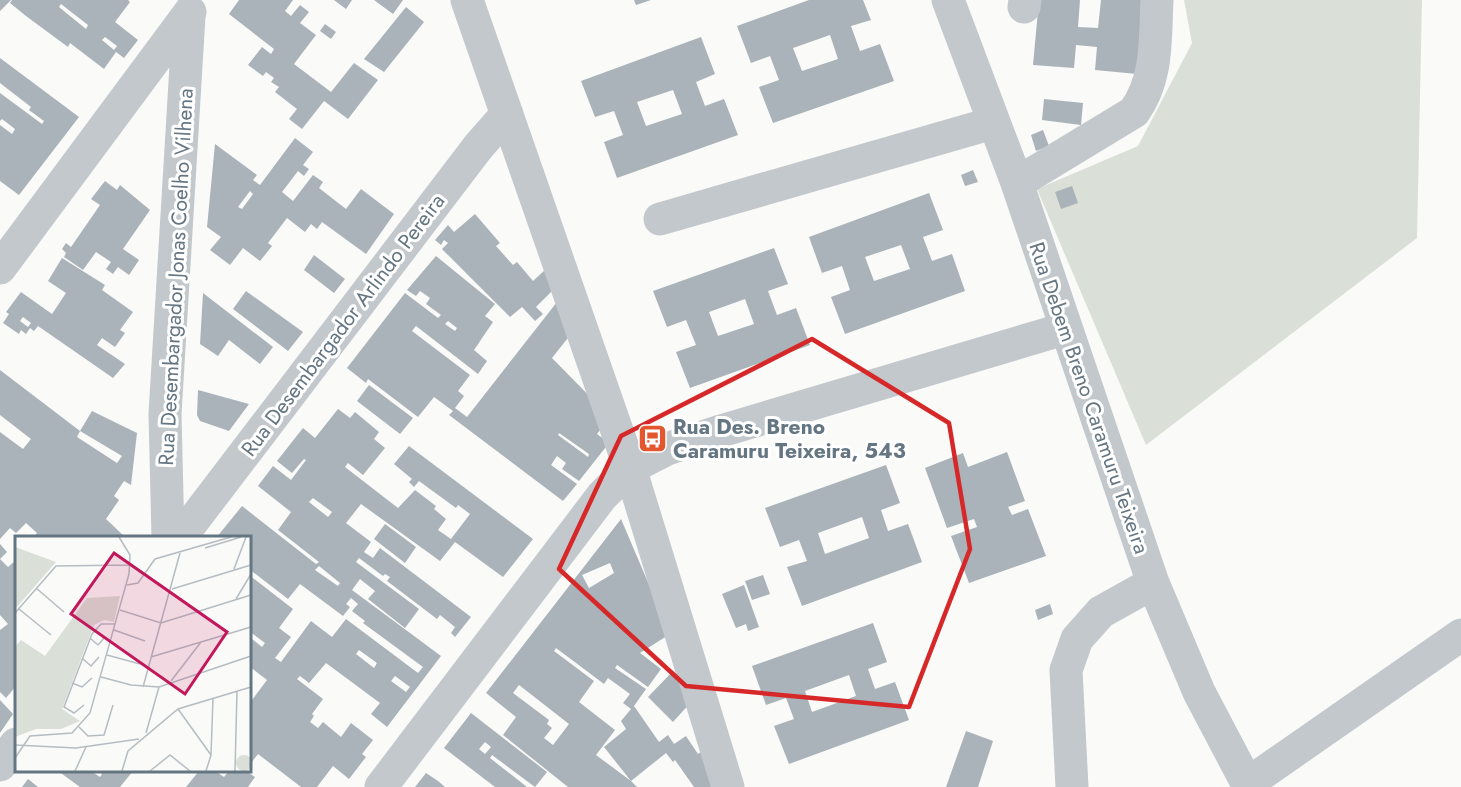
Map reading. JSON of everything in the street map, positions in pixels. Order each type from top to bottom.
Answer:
[{"type":"street","points":[[467,0],[630,468],[720,752],[728,787]]},
{"type":"street","name":"Rua Debem Breno Caramuru Teixeira","points":[[948,0],[1017,183],[1064,329],[1153,583],[1199,692],[1248,786]]},
{"type":"street","points":[[1017,183],[1134,112],[1145,96],[1153,71],[1157,0]]},
{"type":"street","points":[[0,268],[193,8]]},
{"type":"street","name":"Rua Desembargador Jonas Coelho Vilhena","points":[[168,536],[165,414],[193,8]]},
{"type":"street","name":"Rua Desembargador Arlindo Pereira","points":[[182,536],[478,147],[507,114]]},
{"type":"street","points":[[660,219],[993,123]]},
{"type":"street","points":[[381,787],[602,496],[630,468],[667,449],[721,431],[1064,329]]},
{"type":"street","points":[[1072,787],[1066,670],[1077,639],[1101,612],[1153,583]]},
{"type":"street","points":[[1248,786],[1461,635]]},
{"type":"street","points":[[0,765],[15,745]]},
{"type":"highlighted area","points":[[812,339],[949,423],[970,549],[909,707],[686,686],[559,569],[621,436]]},
{"type":"shaded area","points":[[1184,0],[1422,0],[1417,238],[1146,445],[1037,189],[1138,146],[1192,43]]},
{"type":"building","points":[[0,0],[11,0],[0,11]]},
{"type":"building","points":[[12,0],[128,0],[130,2],[115,22],[138,40],[124,58],[116,52],[104,69],[70,43],[68,47],[10,3]],"holes":[[[61,4],[88,25],[86,29],[59,7]],[[105,37],[117,46],[114,50],[102,40]]]},
{"type":"building","points":[[239,0],[293,0],[285,11],[291,16],[300,5],[309,12],[300,23],[316,35],[294,64],[331,92],[354,63],[378,80],[348,119],[324,101],[302,129],[289,119],[297,109],[275,92],[279,87],[271,82],[274,78],[266,72],[263,76],[248,65],[262,47],[271,54],[274,49],[229,14]]},
{"type":"building","points":[[334,0],[352,0],[346,9]]},
{"type":"building","points":[[374,0],[403,0],[393,14]]},
{"type":"building","points":[[634,0],[651,0],[636,5]]},
{"type":"building","points":[[809,0],[863,0],[871,20],[851,26],[860,51],[880,44],[894,81],[773,123],[759,87],[779,80],[770,56],[751,63],[737,26]],"holes":[[[830,35],[838,59],[802,71],[793,48]]]},
{"type":"building","points":[[1039,0],[1080,0],[1078,27],[1098,28],[1101,0],[1143,0],[1137,74],[1095,70],[1097,47],[1076,45],[1074,68],[1033,65]]},
{"type":"building","points":[[406,7],[424,22],[384,72],[364,59]]},
{"type":"building","points":[[325,24],[336,32],[331,39],[320,31]]},
{"type":"building","points":[[701,37],[715,74],[696,82],[705,106],[724,99],[738,135],[617,178],[604,142],[623,135],[614,111],[595,117],[581,81]],"holes":[[[673,90],[682,114],[646,126],[637,102]]]},
{"type":"building","points":[[0,58],[79,117],[19,195],[0,181],[0,125],[12,134],[15,129],[2,119],[0,121],[0,93],[42,124],[44,121],[29,110],[31,107],[0,83]]},
{"type":"building","points":[[1044,99],[1083,103],[1081,125],[1042,120]]},
{"type":"building","points":[[1043,130],[1049,146],[1036,151],[1031,135]]},
{"type":"building","points":[[295,138],[313,152],[303,165],[309,169],[304,176],[298,171],[282,192],[293,201],[313,175],[323,182],[319,188],[346,209],[361,189],[394,214],[366,254],[322,222],[317,229],[311,224],[305,232],[287,218],[268,243],[272,246],[260,261],[243,248],[230,265],[210,250],[221,237],[207,227],[215,144],[257,175],[253,180],[260,185]],"holes":[[[250,191],[253,194],[242,209],[238,207]]]},
{"type":"building","points":[[973,170],[978,182],[965,186],[961,175]]},
{"type":"building","points":[[105,181],[117,190],[120,185],[150,210],[123,249],[139,260],[129,275],[118,267],[113,274],[106,269],[111,262],[96,252],[83,270],[64,257],[66,253],[62,249],[66,243],[71,247],[100,205],[91,199]]},
{"type":"building","points":[[1072,186],[1078,203],[1061,209],[1055,192]]},
{"type":"building","points":[[929,193],[943,230],[923,237],[932,261],[952,254],[965,291],[845,334],[831,297],[850,290],[842,266],[822,273],[809,237]],"holes":[[[901,245],[910,269],[874,281],[865,257]]]},
{"type":"building","points":[[475,214],[500,243],[496,246],[513,265],[517,262],[533,281],[545,270],[552,291],[536,307],[543,314],[535,321],[522,307],[510,317],[442,249],[448,243],[444,240],[441,245],[435,240],[448,225],[454,232]]},
{"type":"building","points":[[774,248],[788,284],[768,291],[777,315],[796,308],[810,345],[690,388],[676,352],[696,345],[686,320],[667,327],[653,291]],"holes":[[[745,299],[754,324],[718,336],[709,312]]]},
{"type":"building","points":[[314,255],[345,279],[334,293],[304,270]]},
{"type":"building","points":[[436,256],[495,304],[485,316],[493,322],[474,350],[487,361],[478,374],[416,326],[412,331],[470,375],[458,391],[464,396],[455,408],[467,417],[557,302],[571,334],[552,358],[610,417],[597,434],[609,443],[579,481],[562,469],[566,463],[557,456],[551,465],[577,484],[563,501],[449,415],[453,411],[434,397],[418,417],[368,379],[366,383],[347,368],[405,293],[438,318],[441,315],[426,304],[430,298],[420,291],[416,296],[407,290]],"holes":[[[448,321],[457,328],[455,331],[445,324]],[[559,433],[589,454],[588,457],[558,435]]]},
{"type":"building","points":[[62,258],[105,285],[102,290],[133,312],[120,330],[125,333],[115,347],[102,338],[97,345],[125,364],[113,378],[38,326],[34,331],[30,328],[26,334],[21,330],[19,334],[3,323],[9,314],[6,312],[21,292],[52,314],[66,293],[48,281]],"holes":[[[23,317],[31,323],[28,327],[20,321]]]},
{"type":"building","points":[[246,291],[303,332],[288,351],[233,309]]},
{"type":"building","points":[[203,293],[273,347],[260,364],[229,340],[218,356],[200,344]]},
{"type":"building","points":[[0,370],[80,431],[92,411],[137,433],[131,485],[124,481],[114,496],[119,500],[106,519],[124,536],[35,536],[37,533],[26,523],[16,533],[10,528],[0,539],[0,432],[23,449],[31,439],[0,415]],"holes":[[[80,431],[122,456],[117,463],[77,437]]]},
{"type":"building","points":[[369,385],[413,418],[400,434],[357,401]]},
{"type":"building","points":[[198,390],[249,404],[229,431],[200,421],[197,415]]},
{"type":"building","points":[[338,409],[350,418],[355,412],[379,432],[374,439],[385,448],[363,475],[348,463],[345,467],[398,508],[415,490],[436,506],[434,509],[446,519],[438,530],[451,539],[470,514],[458,505],[456,508],[419,481],[414,487],[409,482],[412,479],[394,464],[409,446],[533,539],[503,577],[455,542],[440,561],[361,504],[346,523],[371,542],[364,552],[373,558],[380,548],[471,617],[455,637],[451,633],[455,627],[440,615],[437,619],[387,581],[390,577],[385,574],[383,576],[359,558],[356,562],[419,609],[405,628],[368,599],[375,591],[360,579],[352,590],[441,656],[387,727],[371,714],[380,703],[326,663],[309,683],[300,676],[297,679],[323,699],[312,714],[314,716],[310,722],[318,728],[323,722],[341,737],[351,723],[373,740],[362,754],[366,757],[349,779],[333,766],[317,787],[301,787],[258,754],[250,762],[250,699],[252,700],[267,680],[250,667],[250,641],[252,639],[262,647],[265,643],[250,632],[250,576],[293,609],[279,628],[291,637],[275,658],[281,662],[311,621],[332,637],[346,619],[418,673],[423,667],[363,623],[365,621],[352,611],[358,604],[351,598],[346,604],[350,607],[343,616],[300,584],[288,599],[250,570],[250,536],[218,536],[242,506],[316,564],[319,562],[278,530],[291,512],[258,486],[273,466],[291,480],[306,460],[304,459],[292,473],[277,461],[303,428],[315,438]],"holes":[[[313,498],[332,512],[328,517],[309,502]],[[319,566],[340,583],[338,586],[315,570]],[[359,650],[377,663],[374,668],[356,654]],[[395,676],[410,687],[406,692],[391,681]]]},
{"type":"building","points":[[1007,452],[1025,501],[1008,507],[1012,515],[1028,509],[1046,556],[969,583],[951,536],[977,527],[974,519],[947,528],[925,468],[963,453],[968,467]]},
{"type":"building","points":[[886,465],[900,503],[881,510],[888,531],[908,524],[922,562],[802,606],[787,567],[807,561],[799,540],[780,547],[765,508]],"holes":[[[862,517],[869,538],[825,554],[818,533]]]},
{"type":"building","points":[[621,519],[670,634],[640,653],[661,669],[648,687],[617,665],[615,668],[646,689],[634,706],[659,742],[668,735],[674,744],[686,736],[698,754],[702,751],[715,787],[694,787],[675,760],[673,762],[666,753],[631,781],[637,787],[568,787],[503,735],[516,717],[486,693]],"holes":[[[610,563],[614,573],[589,588],[582,575]],[[556,648],[604,684],[608,678],[630,694],[623,703],[631,709],[621,721],[626,729],[604,747],[631,781],[596,755],[615,730],[579,702],[594,681],[554,651]],[[519,685],[569,724],[553,745],[544,738],[552,728],[547,724],[549,720],[513,693]]]},
{"type":"building","points":[[385,524],[416,547],[405,563],[374,539]]},
{"type":"building","points":[[0,544],[7,552],[0,559]]},
{"type":"building","points":[[0,559],[8,567],[15,561],[15,687],[6,698],[0,692],[0,630],[8,624],[0,615]]},
{"type":"building","points":[[763,575],[770,594],[752,600],[745,581]]},
{"type":"building","points":[[744,585],[759,627],[748,631],[746,624],[736,628],[722,594]]},
{"type":"building","points":[[1050,604],[1053,614],[1038,620],[1035,610]]},
{"type":"building","points":[[873,623],[887,662],[868,669],[875,689],[895,682],[909,720],[789,764],[774,726],[794,719],[786,698],[766,705],[752,666]],"holes":[[[849,675],[856,696],[812,712],[805,691]]]},
{"type":"building","points":[[673,671],[688,686],[692,701],[673,722],[648,697]]},
{"type":"building","points":[[0,700],[13,714],[0,733]]},
{"type":"building","points":[[471,713],[547,772],[535,787],[492,755],[490,758],[527,787],[495,787],[444,748]],"holes":[[[485,742],[491,747],[485,754],[479,749]]]},
{"type":"building","points":[[966,731],[993,741],[978,787],[946,787]]},
{"type":"building","points":[[59,772],[92,772],[100,777],[102,774],[99,772],[132,772],[120,787],[80,787]]},
{"type":"building","points":[[198,772],[216,772],[224,777],[228,772],[248,772],[255,777],[248,787],[186,787]]},
{"type":"building","points":[[426,773],[438,781],[445,787],[415,787]]},
{"type":"building","points":[[28,779],[38,787],[22,787]]},
{"type":"place","name":"Rua Des. Breno Caramuru Teixeira, 543","points":[[652,439]]}]
